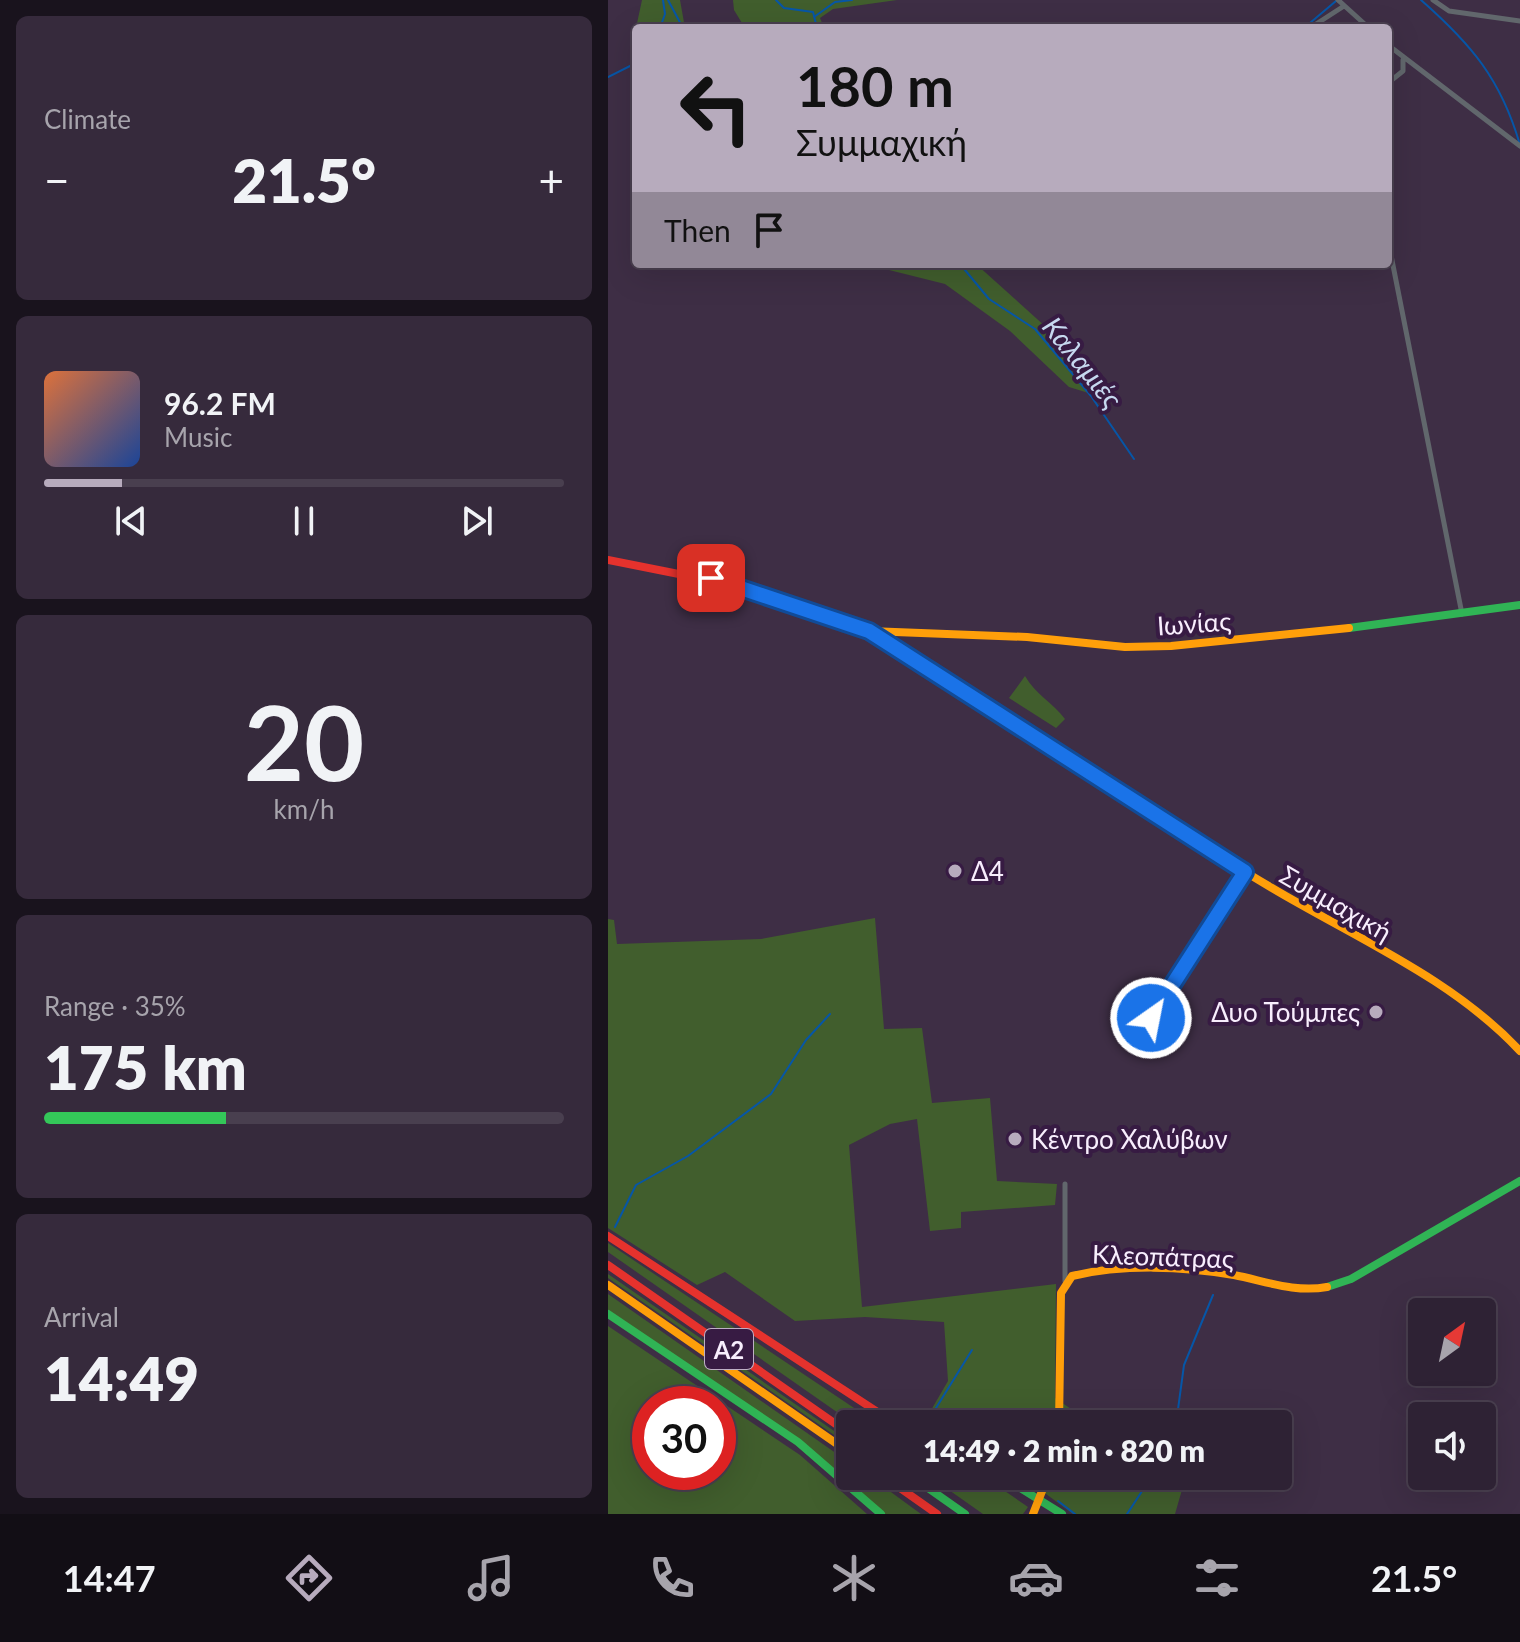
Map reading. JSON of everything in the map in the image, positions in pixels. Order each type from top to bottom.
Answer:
[{"type":"main road","name":"Συμμαχική","points":[[608,560],[739,586],[869,631],[1245,872],[1475,1008],[1520,1051]]},
{"type":"main road","name":"Ιωνίας","points":[[869,631],[1027,637],[1125,647],[1171,646],[1520,605]]},
{"type":"main road","points":[[885,643],[891,632]]},
{"type":"main road","name":"Κλεοπάτρας","points":[[1059,1410],[1061,1293],[1065,1281],[1073,1275],[1089,1272],[1214,1273],[1294,1289],[1331,1288],[1520,1181]]},
{"type":"main road","points":[[608,1236],[875,1410]]},
{"type":"main road","name":"Α2","points":[[608,1265],[836,1424]]},
{"type":"main road","name":"Α2","points":[[608,1285],[836,1443]]},
{"type":"main road","points":[[608,1314],[798,1442],[881,1514]]},
{"type":"main road","points":[[903,1490],[937,1514]]},
{"type":"main road","points":[[931,1490],[965,1514]]},
{"type":"main road","points":[[1025,1490],[1062,1514]]},
{"type":"main road","points":[[1033,1514],[1043,1490]]},
{"type":"street","points":[[1338,0],[1364,24]]},
{"type":"street","points":[[1433,0],[1458,13],[1520,21]]},
{"type":"street","points":[[1316,24],[1344,6]]},
{"type":"street","points":[[1392,49],[1520,146]]},
{"type":"street","points":[[1392,80],[1403,71],[1403,59]]},
{"type":"street","points":[[1392,260],[1462,614]]},
{"type":"street","points":[[1151,1018],[1245,872]]},
{"type":"street","points":[[1065,1184],[1065,1281]]},
{"type":"green space","points":[[642,0],[680,0],[684,24],[637,24]]},
{"type":"green space","points":[[733,0],[897,0],[833,9],[820,18],[822,24],[743,24],[734,10]]},
{"type":"green space","points":[[980,268],[1057,337],[1095,395],[1069,387],[1010,331],[945,284],[885,269]]},
{"type":"green space","points":[[1025,676],[1065,719],[1056,728],[1009,698]]},
{"type":"green space","points":[[875,918],[884,1029],[922,1028],[932,1103],[990,1098],[997,1181],[1057,1184],[1055,1205],[961,1212],[961,1228],[930,1231],[917,1119],[890,1124],[849,1145],[862,1307],[1056,1284],[1055,1398],[1073,1410],[931,1410],[948,1381],[944,1322],[865,1317],[795,1321],[725,1272],[697,1285],[608,1228],[608,919],[614,920],[617,944],[761,939]]},
{"type":"green space","points":[[608,1243],[857,1410],[836,1411],[608,1252]]},
{"type":"green space","points":[[608,1274],[836,1432],[836,1436],[608,1278]]},
{"type":"green space","points":[[608,1294],[836,1453],[836,1473],[784,1429],[736,1397],[736,1386],[720,1386],[608,1310]]},
{"type":"green space","points":[[608,1326],[697,1386],[632,1386],[632,1490],[736,1490],[736,1412],[800,1455],[836,1490],[867,1514],[608,1514]]},
{"type":"green space","points":[[856,1490],[888,1490],[921,1514],[884,1514]]},
{"type":"green space","points":[[949,1490],[1003,1490],[1028,1507],[1023,1514],[983,1514]]},
{"type":"green space","points":[[1041,1490],[1182,1490],[1175,1514],[1073,1514]]},
{"type":"waterway","points":[[661,24],[665,14],[663,0]]},
{"type":"waterway","points":[[668,0],[681,24]]},
{"type":"waterway","name":"Καλαμιές","points":[[776,0],[784,8],[813,12],[816,24]]},
{"type":"waterway","points":[[814,17],[835,2],[852,0]]},
{"type":"waterway","name":"Καλαμιές","points":[[1421,0],[1455,32],[1482,64],[1504,101],[1520,145]]},
{"type":"waterway","name":"Καλαμιές","points":[[1309,24],[1336,1]]},
{"type":"waterway","points":[[608,77],[632,65]]},
{"type":"waterway","name":"Καλαμιές","points":[[963,268],[989,299],[1035,329],[1091,396],[1134,459]]},
{"type":"waterway","points":[[615,1227],[636,1185],[688,1156],[771,1094],[806,1040],[830,1014]]},
{"type":"waterway","points":[[1178,1410],[1184,1365],[1213,1295]]},
{"type":"waterway","points":[[935,1410],[972,1350]]},
{"type":"waterway","points":[[1127,1514],[1143,1490]]},
{"type":"waterway","points":[[1058,1501],[1075,1514]]},
{"type":"traffic: fast","points":[[1349,628],[1520,605]]},
{"type":"traffic: fast","points":[[1327,1287],[1351,1279],[1520,1181]]},
{"type":"traffic: fast","points":[[608,1314],[798,1442],[881,1514]]},
{"type":"traffic: fast","points":[[931,1490],[965,1514]]},
{"type":"traffic: fast","points":[[1023,1490],[1062,1514]]},
{"type":"traffic: slow","points":[[869,631],[1027,637],[1125,647],[1171,646],[1349,628]]},
{"type":"traffic: slow","points":[[963,691],[1155,816],[1434,981],[1494,1025],[1520,1051]]},
{"type":"traffic: slow","points":[[1059,1410],[1061,1293],[1072,1276],[1132,1268],[1174,1268],[1234,1275],[1292,1287],[1327,1287]]},
{"type":"traffic: slow","points":[[608,1285],[836,1443]]},
{"type":"traffic: slow","points":[[1033,1514],[1042,1490]]},
{"type":"traffic: jam","points":[[608,560],[739,586],[869,631],[963,691]]},
{"type":"traffic: jam","points":[[608,1236],[875,1410]]},
{"type":"traffic: jam","points":[[608,1265],[836,1424]]},
{"type":"traffic: jam","points":[[903,1490],[937,1514]]},
{"type":"place","name":"Δ4","points":[[955,871]]},
{"type":"place","name":"Δυο Τούμπες","points":[[1376,1012]]},
{"type":"place","name":"Κέντρο Χαλύβων","points":[[1015,1139]]},
{"type":"route","points":[[711,578],[869,631],[1245,872],[1151,1018]]}]
